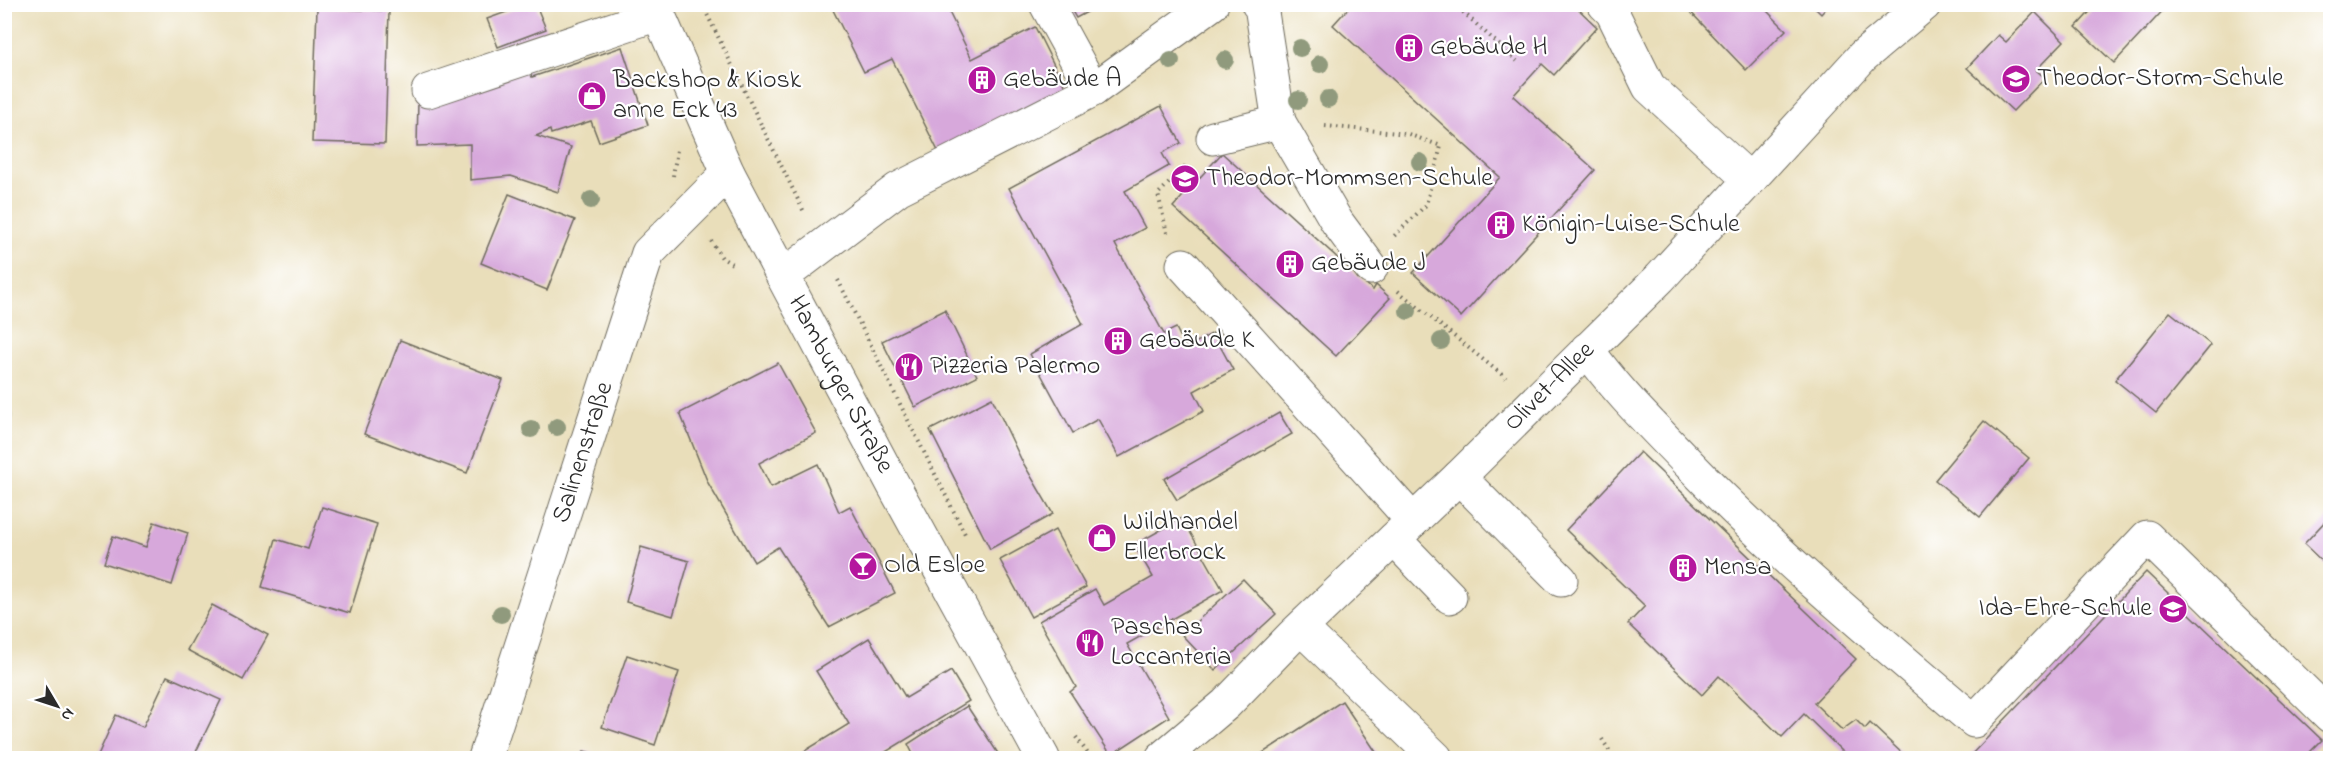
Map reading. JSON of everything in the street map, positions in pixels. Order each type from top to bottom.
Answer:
[{"type":"street","points":[[1046,4],[1093,90]]},
{"type":"street","points":[[783,276],[898,189],[1093,90],[1212,4]]},
{"type":"street","points":[[1604,4],[1612,12],[1649,87],[1750,180]]},
{"type":"street","name":"Olivet-Allee","points":[[1162,759],[1226,704],[1301,628],[1459,477],[1660,278],[1863,56],[1925,4]]},
{"type":"street","points":[[1261,5],[1279,122],[1337,222],[1368,263]]},
{"type":"street","points":[[428,91],[656,9]]},
{"type":"street","name":"Hamburger Straße","points":[[656,9],[728,173],[1043,759]]},
{"type":"street","points":[[1213,138],[1279,122]]},
{"type":"street","name":"Salinenstraße","points":[[485,759],[648,253],[728,173]]},
{"type":"street","points":[[1183,266],[1403,530],[1450,597]]},
{"type":"street","points":[[1587,349],[1610,383],[1738,516],[1794,568],[1974,722],[2147,537],[2331,716]]},
{"type":"street","points":[[1459,477],[1561,580]]},
{"type":"street","points":[[1301,628],[1436,759]]},
{"type":"path","points":[[702,4],[967,538]]},
{"type":"path","points":[[1454,4],[1517,61]]},
{"type":"path","points":[[1279,122],[1408,134],[1441,146],[1426,205],[1368,263]]},
{"type":"path","points":[[1164,227],[1158,194],[1213,138]]},
{"type":"path","points":[[1412,303],[1535,401]]},
{"type":"path","points":[[1073,731],[1091,759]]},
{"type":"path","points":[[1602,739],[1614,759]]},
{"type":"green space","points":[[5,395],[12,416],[5,433]]},
{"type":"building","name":"Gebäude A","points":[[830,4],[945,4],[972,59],[1035,27],[1066,89],[939,153],[892,59],[864,72]]},
{"type":"building","points":[[1068,4],[1102,4],[1076,18]]},
{"type":"building","points":[[1352,4],[1573,4],[1597,27],[1554,75],[1542,64],[1513,96],[1595,170],[1461,317],[1413,273],[1500,177],[1333,25]]},
{"type":"building","points":[[1683,4],[1760,4],[1786,30],[1746,70]]},
{"type":"building","points":[[1811,4],[1830,4],[1821,14]]},
{"type":"building","points":[[2097,4],[2169,4],[2114,63],[2076,27]]},
{"type":"building","points":[[526,5],[536,5],[546,29],[498,47],[487,19]]},
{"type":"building","points":[[317,8],[389,11],[385,144],[312,142]]},
{"type":"building","points":[[2035,12],[2064,41],[2036,70],[2045,78],[2013,111],[1967,68],[1998,35],[2006,42]]},
{"type":"building","points":[[622,47],[648,125],[599,142],[591,121],[551,134],[550,130],[536,136],[571,147],[558,192],[511,176],[470,180],[470,144],[417,146],[418,100],[527,65],[532,77]]},
{"type":"building","name":"Gebäude K","points":[[1161,106],[1181,143],[1162,153],[1169,166],[1125,191],[1145,228],[1115,244],[1164,334],[1176,328],[1186,348],[1213,333],[1233,370],[1194,391],[1204,411],[1119,457],[1098,419],[1073,433],[1030,354],[1083,324],[1009,188]]},
{"type":"building","name":"Gebäude J","points":[[1222,153],[1373,290],[1376,285],[1390,298],[1336,356],[1173,207]]},
{"type":"building","points":[[509,194],[575,220],[547,290],[481,263]]},
{"type":"building","points":[[945,310],[977,376],[915,407],[882,341]]},
{"type":"building","points":[[2170,312],[2211,345],[2156,413],[2115,380]]},
{"type":"building","points":[[400,340],[503,380],[467,473],[364,434]]},
{"type":"building","points":[[778,363],[816,433],[759,463],[771,487],[818,464],[839,512],[850,506],[895,593],[829,627],[778,547],[754,562],[708,483],[680,413]]},
{"type":"building","points":[[992,398],[1022,461],[1053,514],[990,549],[930,430]]},
{"type":"building","points":[[1279,413],[1292,434],[1177,500],[1164,479]]},
{"type":"building","points":[[1984,421],[2029,458],[1980,517],[1935,480]]},
{"type":"building","name":"Mensa","points":[[1640,452],[1856,659],[1814,703],[1842,730],[1856,720],[1865,729],[1870,723],[1907,758],[1836,758],[1843,752],[1804,714],[1782,737],[1719,676],[1702,695],[1628,624],[1645,606],[1566,530]]},
{"type":"building","points":[[322,507],[377,524],[350,613],[262,587],[276,539],[308,549]]},
{"type":"building","points":[[2330,516],[2330,569],[2304,544]]},
{"type":"building","points":[[1182,518],[1223,590],[1127,644],[1169,717],[1111,755],[1070,692],[1076,687],[1039,621],[1095,589],[1104,605],[1153,577],[1134,545]]},
{"type":"building","points":[[154,522],[188,533],[172,585],[104,563],[113,536],[146,547]]},
{"type":"building","points":[[1055,530],[1086,587],[1031,617],[1000,560]]},
{"type":"building","points":[[641,547],[689,561],[673,616],[626,602]]},
{"type":"building","points":[[2146,572],[2322,740],[2304,758],[1968,758]]},
{"type":"building","points":[[1243,579],[1276,614],[1215,670],[1182,635]]},
{"type":"building","points":[[212,605],[268,635],[243,680],[187,650]]},
{"type":"building","points":[[869,638],[906,698],[951,671],[969,701],[876,758],[807,758],[803,752],[849,724],[816,671]]},
{"type":"building","points":[[627,655],[679,672],[655,745],[602,727]]},
{"type":"building","points":[[167,676],[221,700],[193,758],[106,758],[98,755],[116,715],[143,727]]},
{"type":"building","points":[[1342,701],[1380,758],[1255,758]]},
{"type":"building","points":[[967,706],[1001,758],[915,758],[908,744]]},
{"type":"building","points":[[584,751],[610,758],[582,758]]},
{"type":"place","name":"Gebäude H","points":[[1409,48]]},
{"type":"place","name":"Theodor-Storm-Schule","points":[[2016,79]]},
{"type":"place","name":"Gebäude A","points":[[982,80]]},
{"type":"place","name":"Backshop & Kiosk anne Eck 43","points":[[592,96]]},
{"type":"place","name":"Theodor-Mommsen-Schule","points":[[1185,179]]},
{"type":"place","name":"Königin-Luise-Schule","points":[[1501,225]]},
{"type":"place","name":"Gebäude J","points":[[1290,264]]},
{"type":"place","name":"Gebäude K","points":[[1118,341]]},
{"type":"place","name":"Pizzeria Palermo","points":[[909,367]]},
{"type":"place","name":"Wildhandel Ellerbrock","points":[[1102,538]]},
{"type":"place","name":"Old Esloe","points":[[863,566]]},
{"type":"place","name":"Mensa","points":[[1683,568]]},
{"type":"place","name":"Ida-Ehre-Schule","points":[[2173,609]]},
{"type":"place","name":"Paschas Loccanteria","points":[[1090,643]]}]
